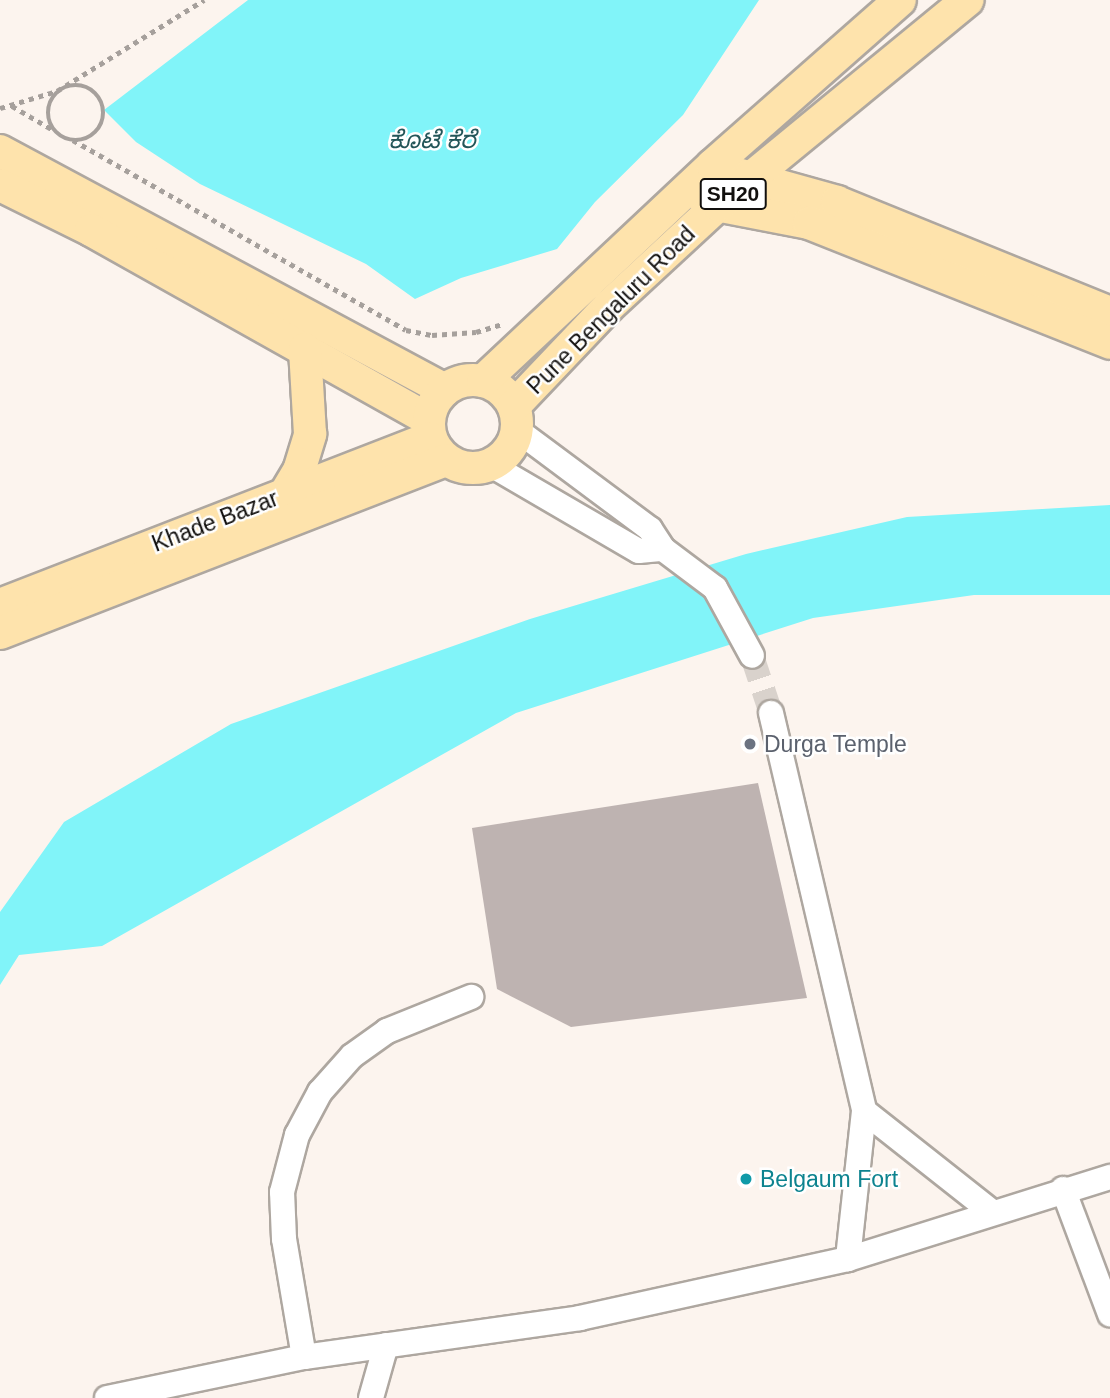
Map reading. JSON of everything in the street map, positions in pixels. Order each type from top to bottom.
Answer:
[{"type":"main road","name":"Pune Bengaluru Road","points":[[483,381],[713,165],[901,0]]},
{"type":"main road","name":"Pune Bengaluru Road","points":[[515,418],[609,306],[718,205],[752,180],[968,0]]},
{"type":"main road","points":[[0,151],[445,390]]},
{"type":"main road","name":"SH20","points":[[713,165],[752,180],[837,202],[1110,313]]},
{"type":"main road","points":[[0,185],[90,230],[305,349],[435,439],[467,468],[491,465]]},
{"type":"main road","name":"SH20","points":[[678,197],[809,223],[1110,343]]},
{"type":"main road","points":[[285,494],[299,471],[310,434],[305,349]]},
{"type":"main road","points":[[435,439],[445,390],[456,383],[483,381],[496,386],[515,418]]},
{"type":"main road","name":"SH20","points":[[491,465],[508,451],[515,418]]},
{"type":"main road","points":[[0,633],[435,439]]},
{"type":"main road","name":"Khade Bazar","points":[[0,605],[435,439]]},
{"type":"street","points":[[515,418],[650,529],[663,549],[715,588],[749,648]]},
{"type":"street","points":[[491,465],[639,551],[663,549]]},
{"type":"street","points":[[771,713],[864,1111],[848,1259]]},
{"type":"street","points":[[304,1357],[284,1239],[282,1192],[297,1135],[320,1092],[352,1056],[387,1031],[471,997]]},
{"type":"street","points":[[864,1111],[992,1212]]},
{"type":"street","points":[[107,1398],[304,1357],[580,1318],[848,1259],[1063,1189],[1110,1177]]},
{"type":"street","points":[[1063,1189],[1110,1314]]},
{"type":"street","points":[[371,1398],[386,1345]]},
{"type":"path","points":[[0,108],[58,91],[204,0]]},
{"type":"path","points":[[54,131],[48,113],[54,95],[69,86],[88,88],[101,101],[103,118],[89,137],[73,141]]},
{"type":"path","points":[[12,106],[406,331],[432,335],[476,332],[513,321]]},
{"type":"water","name":"ಕೊಟೆ ಕೆರೆ","points":[[248,0],[759,0],[683,115],[595,202],[557,249],[461,278],[415,299],[366,264],[200,184],[136,142],[104,110]]},
{"type":"water","points":[[1110,505],[1110,595],[974,595],[813,618],[516,713],[102,946],[19,955],[0,985],[0,912],[64,822],[231,724],[530,619],[746,554],[907,517]]},
{"type":"building","points":[[758,783],[807,998],[571,1027],[497,989],[472,828]]},
{"type":"tunnel","points":[[752,656],[771,713]]},
{"type":"place","name":"Durga Temple","points":[[750,744]]},
{"type":"place","name":"Belgaum Fort","points":[[746,1179]]}]
